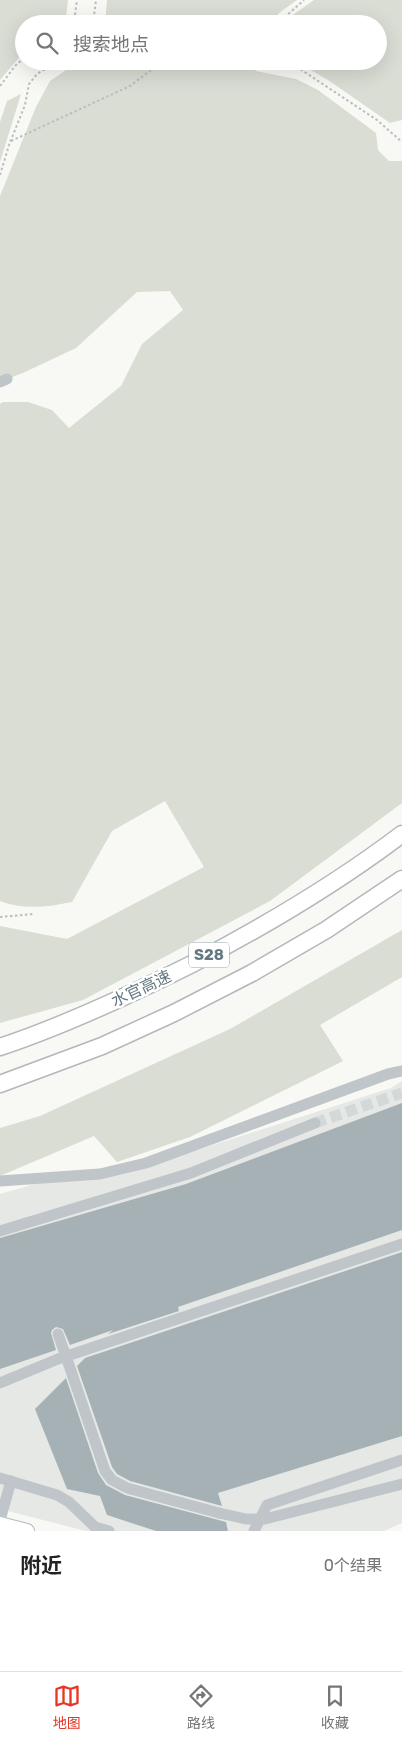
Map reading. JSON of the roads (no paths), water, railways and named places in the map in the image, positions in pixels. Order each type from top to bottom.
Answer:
[{"type":"highway","name":"水官高速","points":[[0,1047],[89,1012],[158,981],[235,941],[306,900],[402,834]]},
{"type":"highway","name":"S28","points":[[0,1084],[102,1046],[183,1008],[326,930],[402,879]]},
{"type":"main road","points":[[0,1524],[27,1531]]},
{"type":"lane","points":[[0,1181],[100,1174],[146,1163],[388,1074],[402,1071]]},
{"type":"lane","points":[[0,1231],[191,1173],[315,1123]]},
{"type":"lane","points":[[0,1383],[58,1359],[402,1244]]},
{"type":"lane","points":[[57,1331],[105,1471],[112,1480],[127,1488],[246,1519],[265,1519],[402,1484]]},
{"type":"lane","points":[[254,1531],[267,1504],[402,1460]]},
{"type":"lane","points":[[0,1520],[5,1479],[57,1495],[69,1502],[95,1528],[109,1531]]},
{"type":"tunnel","points":[[315,1123],[402,1093]]}]
